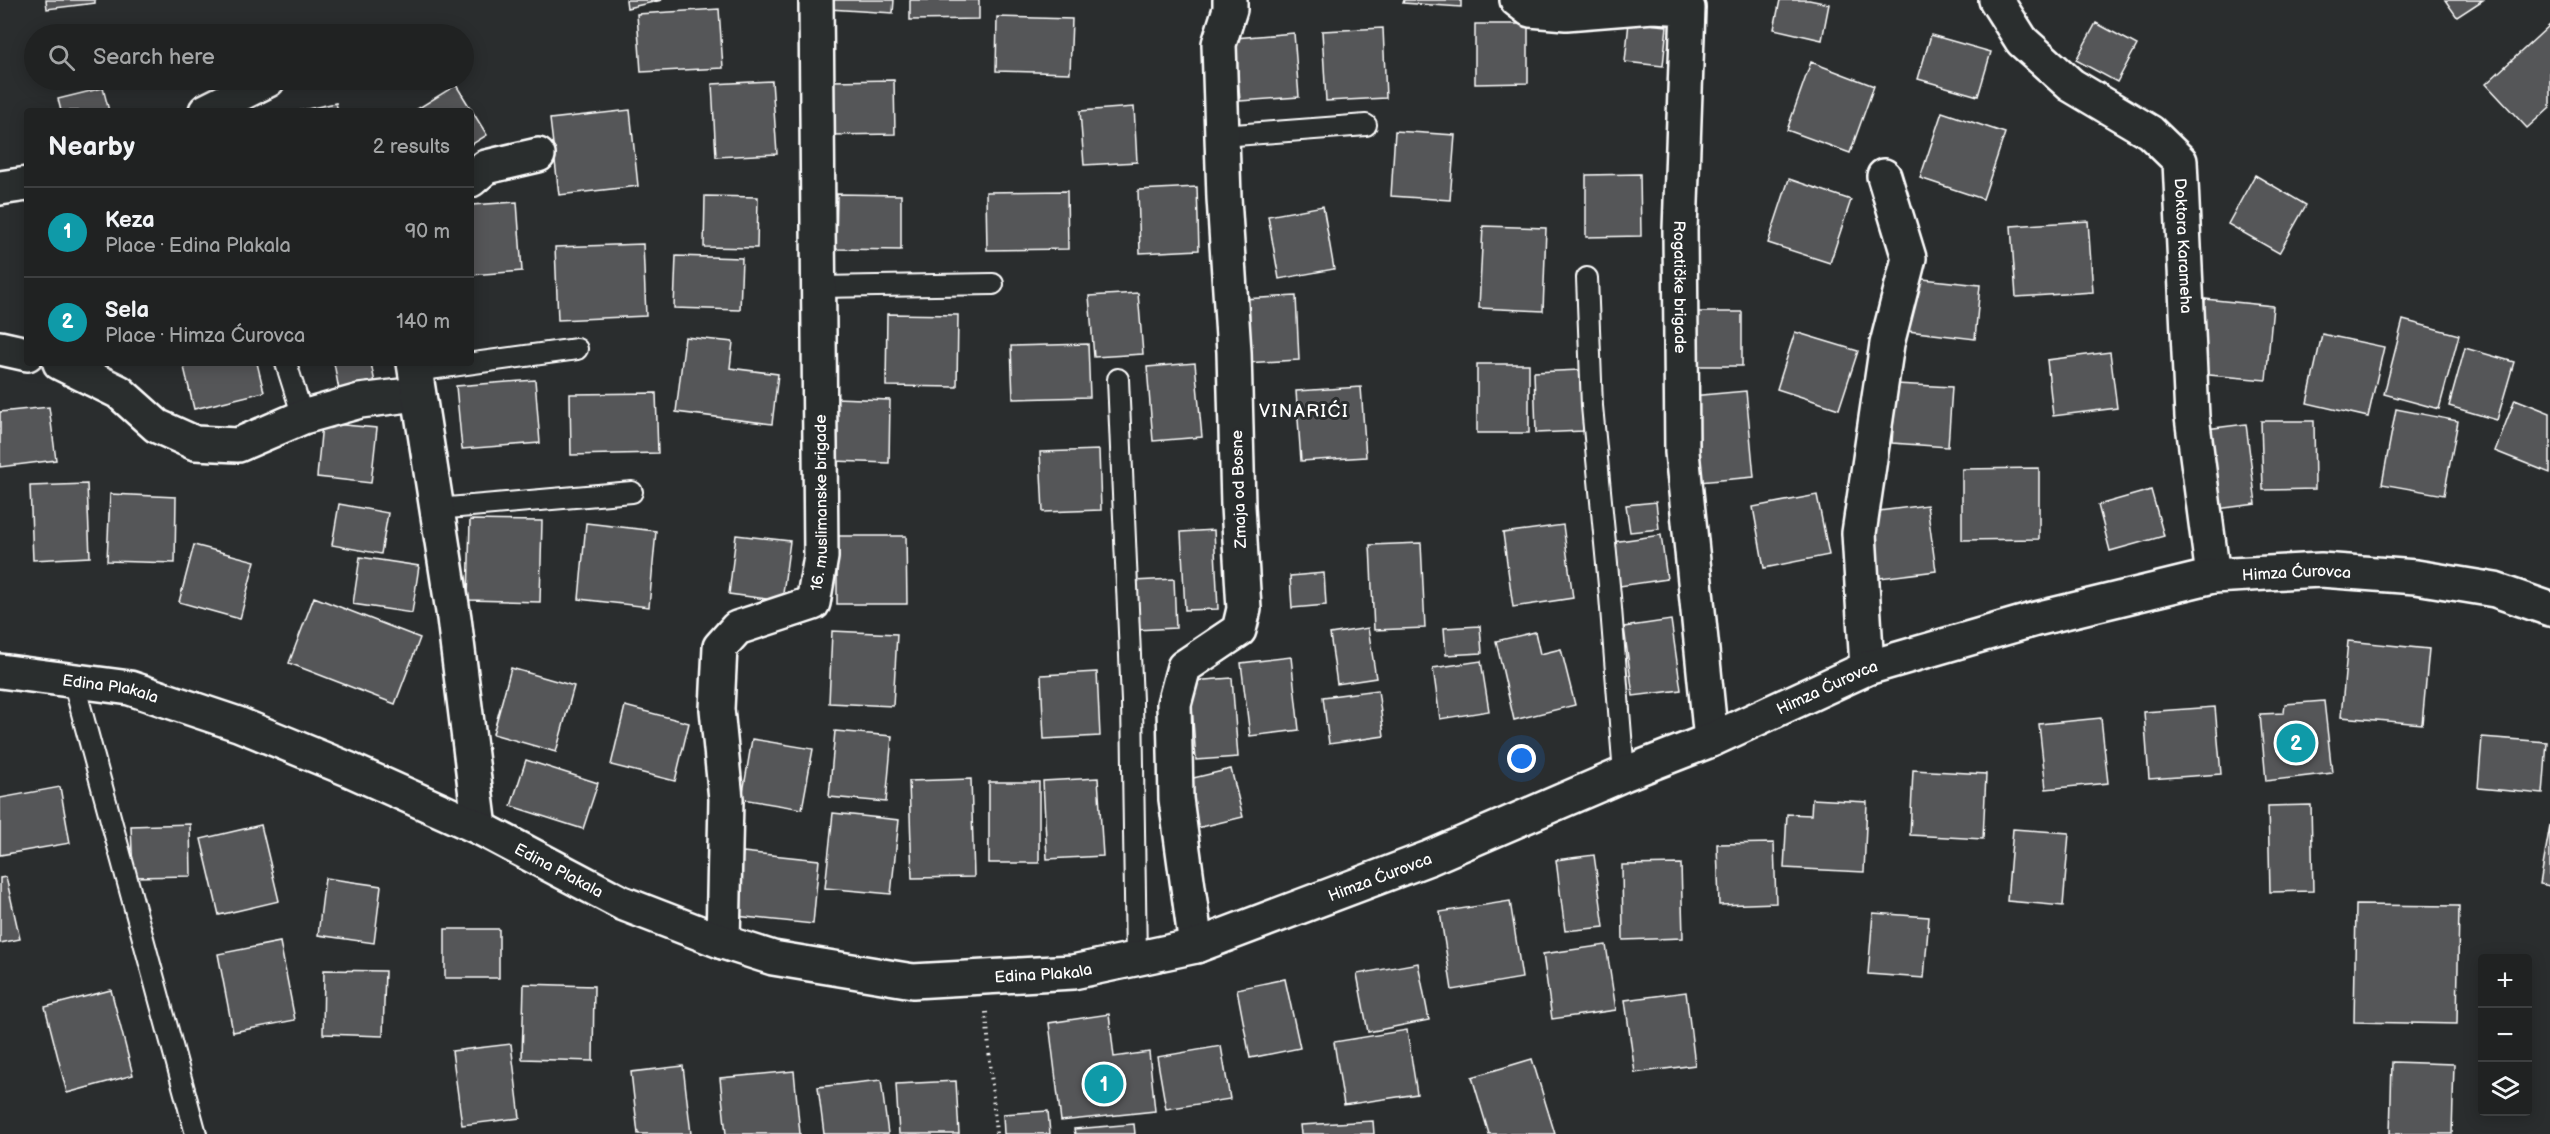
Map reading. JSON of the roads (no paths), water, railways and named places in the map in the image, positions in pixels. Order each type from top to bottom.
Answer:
[{"type":"street","name":"16. muslimanske brigade","points":[[723,942],[726,799],[717,709],[720,647],[737,628],[813,603],[821,557],[816,0]]},
{"type":"street","name":"Zmaja od Bosne","points":[[1196,946],[1176,799],[1174,704],[1184,668],[1239,630],[1244,609],[1238,506],[1234,352],[1222,136],[1220,44],[1230,9],[1230,0]]},
{"type":"street","name":"Rogatičke brigade","points":[[1516,0],[1530,10],[1566,13],[1653,6],[1688,8],[1680,230],[1682,452],[1711,740]]},
{"type":"street","name":"Doktora Karameha","points":[[1996,0],[2022,41],[2071,85],[2150,132],[2180,161],[2192,417],[2213,576]]},
{"type":"street","points":[[212,108],[248,90]]},
{"type":"street","points":[[474,177],[486,167],[538,155]]},
{"type":"street","points":[[1867,669],[1859,533],[1887,344],[1909,258],[1884,176]]},
{"type":"street","points":[[0,188],[24,184]]},
{"type":"street","points":[[0,348],[24,353]]},
{"type":"street","points":[[66,366],[119,392],[157,426],[195,443],[238,445],[303,417],[360,401],[415,376],[472,750],[480,828]]},
{"type":"street","name":"Himza Ćurovca","points":[[1136,959],[1196,946],[1429,858],[1624,774],[1711,740],[1867,669],[2036,619],[2213,576],[2321,570],[2416,577],[2495,590],[2550,609]]},
{"type":"street","name":"Edina Plakala","points":[[0,671],[130,688],[238,724],[348,769],[480,828],[622,903],[723,942],[773,957],[913,981],[1073,972],[1136,959]]},
{"type":"lane","points":[[1222,136],[1366,125]]},
{"type":"lane","points":[[1587,278],[1592,406],[1624,774]]},
{"type":"lane","points":[[819,287],[993,284]]},
{"type":"lane","points":[[415,376],[576,349]]},
{"type":"lane","points":[[287,366],[303,417]]},
{"type":"lane","points":[[1118,379],[1132,701],[1136,959]]},
{"type":"lane","points":[[437,509],[632,492]]},
{"type":"lane","points":[[73,680],[196,1134]]},
{"type":"place","name":"Sela","points":[[2296,743]]},
{"type":"place","name":"Keza","points":[[1104,1084]]},
{"type":"district","name":"VINARIĆI","points":[[1304,411]]}]
